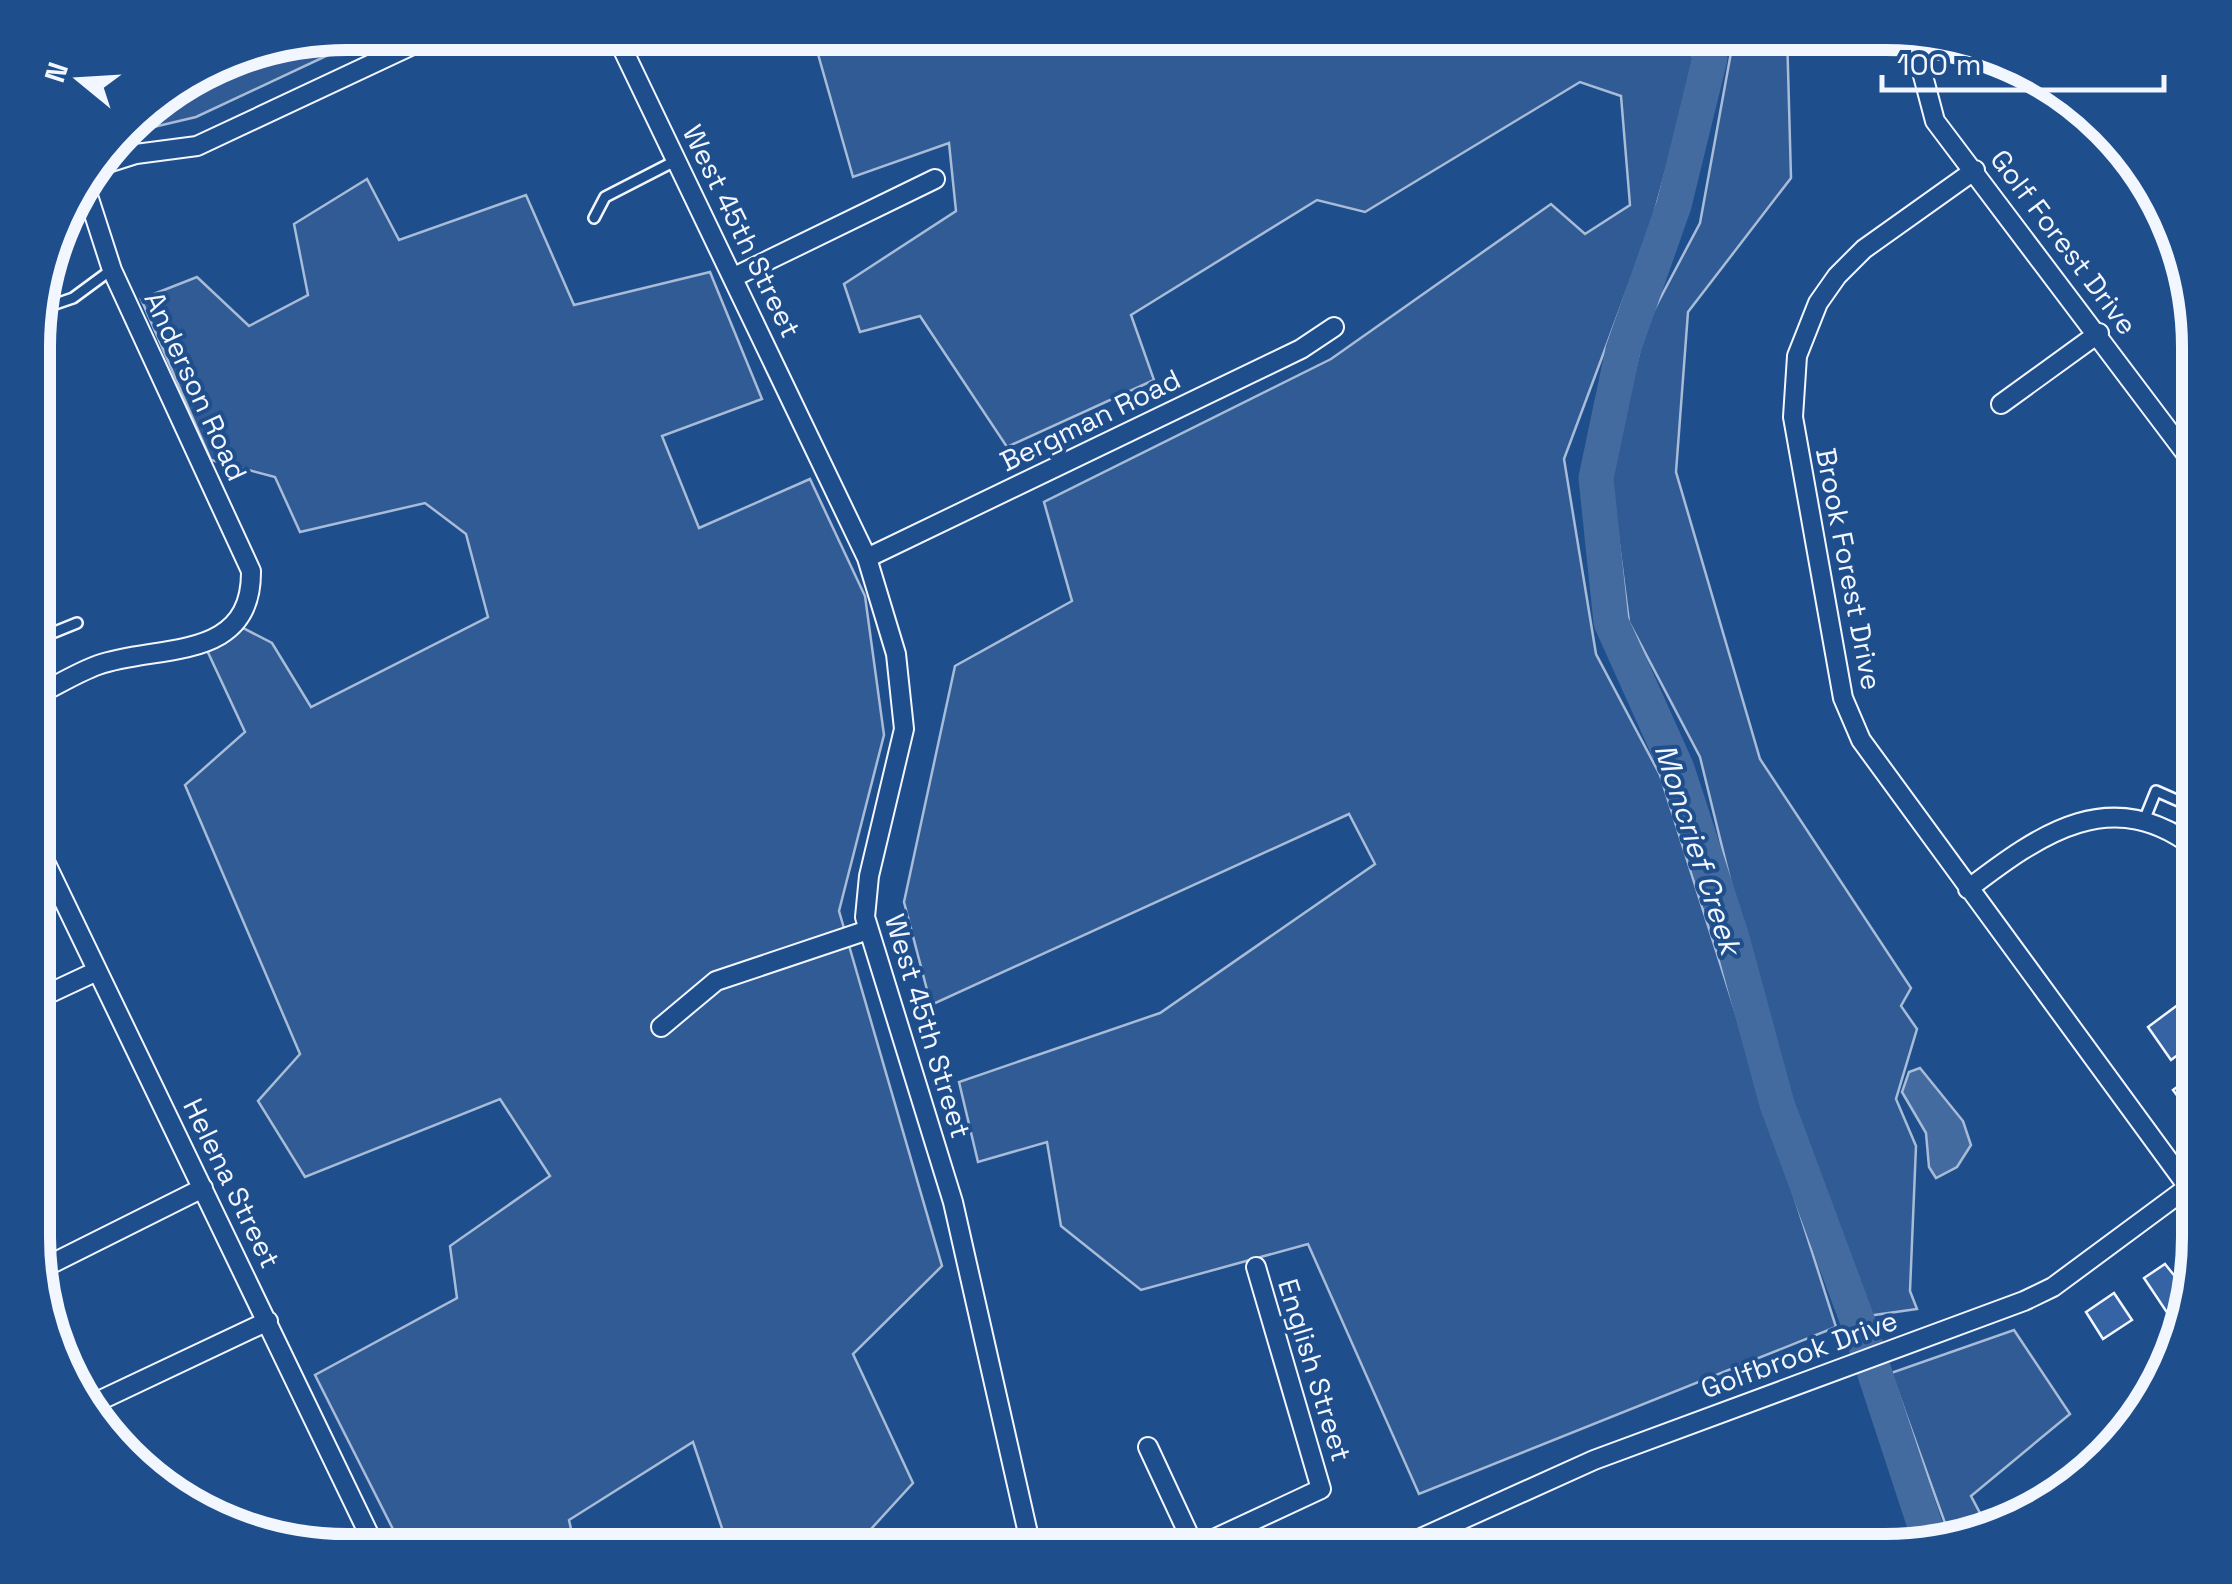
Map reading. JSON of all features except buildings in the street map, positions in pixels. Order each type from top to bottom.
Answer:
[{"type":"street","points":[[117,160],[197,146],[400,50]]},
{"type":"street","name":"West 45th Street","points":[[624,50],[867,558],[896,654],[904,730],[864,897],[868,930],[952,1202],[1028,1533]]},
{"type":"street","name":"Golf Forest Drive","points":[[1917,53],[1934,120],[1976,170],[2181,446]]},
{"type":"street","name":"Brook Forest Drive","points":[[1976,170],[1864,249],[1838,276],[1804,333],[1793,388],[1793,417],[1848,710],[1862,740],[1968,889],[2181,1167]]},
{"type":"street","points":[[734,277],[935,179]]},
{"type":"street","name":"Anderson Road","points":[[50,688],[100,664],[156,656],[212,639],[233,627],[244,614],[251,594],[251,572],[112,270],[89,199]]},
{"type":"street","name":"Bergman Road","points":[[867,558],[1301,349],[1334,327]]},
{"type":"street","points":[[2001,404],[2098,333]]},
{"type":"street","points":[[1968,889],[2028,843],[2071,822],[2116,819],[2181,836]]},
{"type":"street","name":"Helena Street","points":[[51,873],[368,1533]]},
{"type":"street","points":[[661,1028],[716,981],[868,930]]},
{"type":"street","points":[[51,993],[97,971]]},
{"type":"street","points":[[52,1264],[203,1188]]},
{"type":"street","name":"Golfbrook Drive","points":[[1431,1534],[1594,1460],[2053,1287],[2181,1192]]},
{"type":"street","name":"English Street","points":[[1225,1534],[1322,1489],[1256,1267]]},
{"type":"street","points":[[99,1401],[268,1322]]},
{"type":"street","points":[[1148,1447],[1185,1534]]},
{"type":"lane","points":[[594,218],[605,197],[678,159]]},
{"type":"lane","points":[[54,305],[74,298],[112,270]]},
{"type":"lane","points":[[50,634],[77,623]]},
{"type":"lane","points":[[2143,824],[2156,791],[2181,802]]},
{"type":"lane","points":[[2178,834],[2181,827]]},
{"type":"shaded area","points":[[817,50],[1692,51],[1695,66],[1650,229],[1564,459],[1596,654],[1660,775],[1836,1327],[1419,1494],[1308,1244],[1141,1290],[1061,1226],[1047,1142],[978,1162],[959,1082],[1160,1013],[1375,864],[1349,814],[931,1005],[904,902],[955,666],[1072,601],[1044,502],[1331,359],[1551,204],[1585,234],[1630,205],[1621,96],[1580,82],[1365,212],[1317,200],[1131,315],[1154,380],[1007,447],[920,316],[860,332],[844,284],[956,211],[949,143],[853,177]]},
{"type":"shaded area","points":[[337,51],[196,117],[146,129],[198,90],[251,66]]},
{"type":"shaded area","points":[[1731,51],[1787,51],[1791,178],[1688,312],[1676,472],[1760,759],[1911,988],[1901,1006],[1917,1029],[1896,1099],[1916,1146],[1910,1291],[1917,1309],[1867,1316],[1785,1104],[1700,757],[1629,622],[1610,475],[1645,327],[1700,223]]},
{"type":"shaded area","points":[[367,179],[399,240],[526,195],[574,305],[710,272],[762,399],[662,436],[699,528],[810,479],[865,596],[884,735],[839,911],[942,1266],[853,1354],[913,1483],[867,1533],[724,1533],[693,1442],[569,1520],[572,1533],[395,1533],[315,1375],[457,1298],[450,1246],[550,1176],[500,1099],[305,1177],[258,1101],[300,1054],[185,785],[245,732],[205,646],[241,627],[272,643],[311,707],[488,617],[466,534],[425,503],[300,532],[275,477],[211,460],[141,299],[197,277],[249,326],[308,295],[294,224]]},
{"type":"shaded area","points":[[1920,1068],[1963,1121],[1971,1145],[1957,1167],[1936,1178],[1929,1167],[1926,1133],[1902,1092],[1909,1072]]},
{"type":"shaded area","points":[[2014,1330],[2070,1414],[1971,1496],[1982,1517],[1946,1527],[1891,1373]]},
{"type":"waterway","name":"Moncrief Creek","points":[[1709,51],[1674,205],[1623,350],[1596,478],[1611,622],[1677,769],[1732,938],[1777,1104],[1859,1325],[1927,1531]]}]
